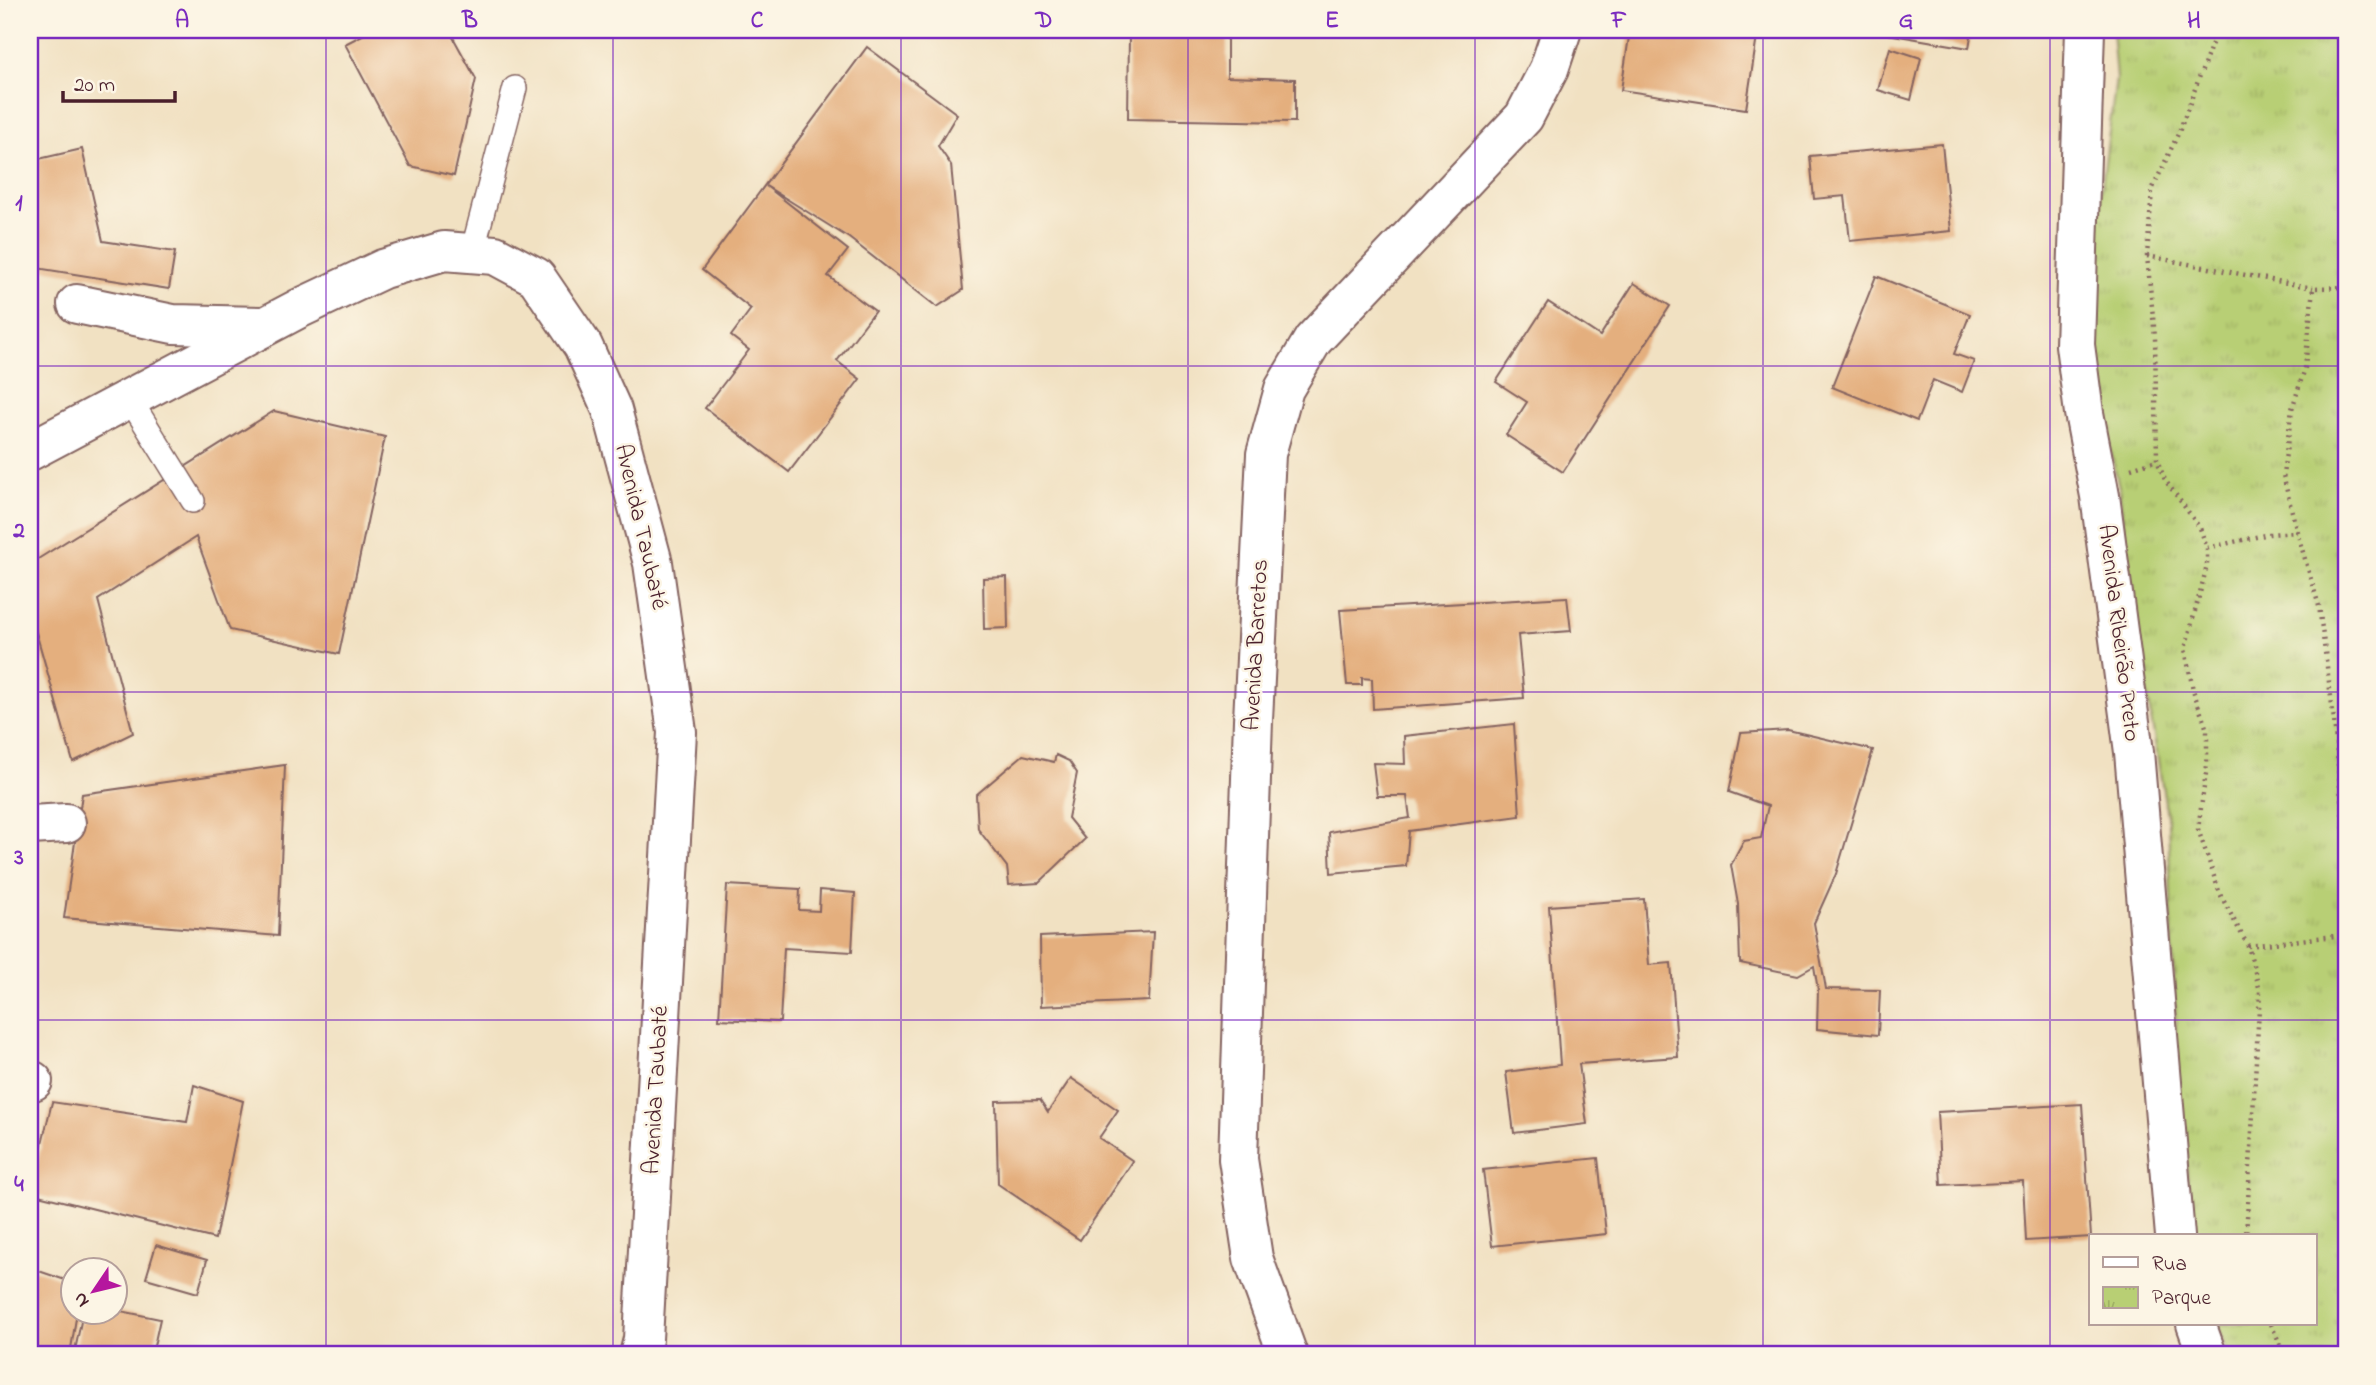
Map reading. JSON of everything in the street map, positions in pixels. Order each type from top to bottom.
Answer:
[{"type":"street","name":"Avenida Barretos","points":[[1288,1355],[1253,1258],[1238,1159],[1266,454],[1284,388],[1313,340],[1524,117],[1549,69],[1562,30]]},
{"type":"street","name":"Avenida Ribeirão Preto","points":[[2085,30],[2075,345],[2084,413],[2100,496],[2134,752],[2175,1234]]},
{"type":"street","name":"Avenida Taubaté","points":[[30,451],[265,326],[383,269],[444,251],[495,255],[536,277],[583,346],[612,410],[653,563],[677,732],[643,1325],[639,1355]]},
{"type":"street","points":[[77,304],[173,324],[265,326]]},
{"type":"street","points":[[2197,1326],[2207,1355]]},
{"type":"lane","points":[[472,253],[515,88]]},
{"type":"lane","points":[[129,398],[193,501]]},
{"type":"path","points":[[2217,30],[2179,132],[2152,190],[2147,256],[2155,337],[2157,460],[2165,480],[2200,528],[2207,548],[2207,566],[2185,649],[2193,690],[2207,730],[2207,766],[2198,829],[2220,894],[2248,946],[2260,992],[2246,1234]]},
{"type":"path","points":[[2147,256],[2312,288],[2346,287]]},
{"type":"path","points":[[2312,288],[2305,368],[2292,410],[2283,475],[2319,607],[2334,720],[2346,851]]},
{"type":"path","points":[[2207,548],[2269,534],[2297,533]]},
{"type":"path","points":[[2248,946],[2346,933]]},
{"type":"path","points":[[2272,1326],[2285,1355]]},
{"type":"green space","points":[[2112,30],[2340,30],[2346,199],[2346,1355],[2230,1355],[2218,1326],[2316,1326],[2316,1234],[2195,1234],[2179,1111],[2168,821],[2134,614],[2119,487],[2103,416],[2095,360],[2097,223],[2116,79]]},
{"type":"building","points":[[372,30],[449,30],[476,79],[454,176],[410,166],[345,44]]},
{"type":"building","points":[[1630,30],[1758,30],[1746,109],[1621,90]]},
{"type":"building","points":[[1864,30],[1972,30],[1969,48]]},
{"type":"building","points":[[1129,34],[1227,35],[1227,77],[1295,79],[1295,122],[1128,119]]},
{"type":"building","points":[[867,47],[957,114],[938,146],[951,165],[963,290],[937,307],[849,238],[766,186],[848,250],[828,276],[875,311],[837,361],[860,379],[789,472],[705,408],[749,350],[731,336],[751,309],[702,270]]},
{"type":"building","points":[[1890,48],[1921,58],[1911,100],[1878,90]]},
{"type":"building","points":[[1942,144],[1951,231],[1850,241],[1845,196],[1814,199],[1810,156]]},
{"type":"building","points":[[82,149],[103,241],[175,252],[169,289],[30,267],[30,161]]},
{"type":"building","points":[[1876,276],[1970,314],[1954,354],[1974,361],[1962,392],[1933,380],[1917,421],[1832,387]]},
{"type":"building","points":[[1634,283],[1670,306],[1563,472],[1506,435],[1527,402],[1496,382],[1548,302],[1600,336]]},
{"type":"building","points":[[274,411],[385,437],[339,654],[230,630],[196,537],[98,600],[133,733],[73,762],[30,611],[30,564]]},
{"type":"building","points":[[1007,577],[1008,628],[984,629],[983,578]]},
{"type":"building","points":[[1567,597],[1571,631],[1518,635],[1524,698],[1373,709],[1372,679],[1362,678],[1362,685],[1347,685],[1340,610]]},
{"type":"building","points":[[1514,724],[1520,816],[1409,831],[1406,866],[1331,873],[1329,832],[1410,818],[1407,796],[1377,796],[1373,763],[1405,764],[1404,736]]},
{"type":"building","points":[[1788,730],[1873,750],[1836,874],[1814,923],[1826,989],[1880,990],[1878,1035],[1817,1029],[1818,990],[1814,966],[1798,975],[1740,963],[1738,904],[1731,865],[1744,841],[1761,838],[1768,806],[1729,792],[1741,733]]},
{"type":"building","points":[[1023,755],[1054,762],[1056,755],[1069,761],[1077,773],[1068,818],[1085,839],[1039,883],[1009,885],[1007,867],[978,829],[976,795]]},
{"type":"building","points":[[285,765],[278,936],[64,918],[82,794]]},
{"type":"building","points":[[727,885],[800,889],[799,910],[819,911],[820,890],[855,893],[852,952],[784,948],[780,1022],[719,1019]]},
{"type":"building","points":[[1644,899],[1649,965],[1671,963],[1678,1057],[1579,1064],[1587,1124],[1514,1133],[1506,1072],[1560,1065],[1549,906]]},
{"type":"building","points":[[1153,932],[1149,1001],[1041,1006],[1040,937]]},
{"type":"building","points":[[1071,1078],[1118,1110],[1099,1138],[1133,1161],[1080,1240],[998,1184],[996,1101],[1040,1100],[1048,1112]]},
{"type":"building","points":[[194,1085],[243,1101],[215,1239],[30,1193],[52,1102],[187,1122]]},
{"type":"building","points":[[2082,1104],[2089,1237],[2026,1241],[2023,1181],[1941,1185],[1937,1112]]},
{"type":"building","points":[[1598,1158],[1606,1234],[1492,1246],[1483,1170]]},
{"type":"building","points":[[156,1245],[207,1260],[198,1293],[146,1278]]},
{"type":"building","points":[[30,1268],[60,1278],[60,1326],[75,1326],[70,1355],[30,1355]]},
{"type":"building","points":[[130,1313],[160,1319],[152,1355],[74,1355],[80,1326],[130,1326]]}]
